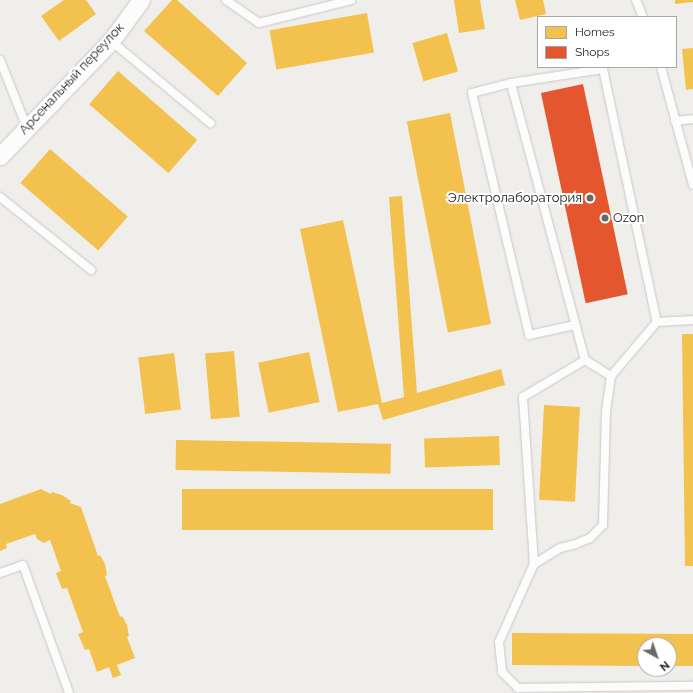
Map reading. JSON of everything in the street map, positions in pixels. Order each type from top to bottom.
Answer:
[{"type":"street","name":"Арсенальный переулок","points":[[0,156],[111,41],[141,0]]},
{"type":"lane","points":[[226,0],[258,23],[351,0]]},
{"type":"lane","points":[[636,0],[643,16]]},
{"type":"lane","points":[[111,41],[210,123]]},
{"type":"lane","points":[[0,60],[27,128]]},
{"type":"lane","points":[[660,68],[693,185]]},
{"type":"lane","points":[[575,325],[529,335],[472,92],[603,69],[656,322]]},
{"type":"lane","points":[[511,84],[585,360],[611,376]]},
{"type":"lane","points":[[675,121],[693,120]]},
{"type":"lane","points":[[0,197],[91,270]]},
{"type":"lane","points":[[534,564],[560,548],[576,544],[590,538],[602,525],[606,411],[611,376],[656,322],[693,320]]},
{"type":"lane","points":[[585,360],[524,397],[534,564],[498,642],[502,672],[518,688],[693,686]]},
{"type":"lane","points":[[0,573],[23,566],[70,693]]},
{"type":"building: Homes","points":[[64,0],[86,0],[96,14],[59,41],[41,16]]},
{"type":"building: Homes","points":[[172,0],[177,0],[247,63],[218,96],[144,31]]},
{"type":"building: Homes","points":[[454,0],[480,0],[485,29],[459,33]]},
{"type":"building: Homes","points":[[515,0],[543,0],[546,14],[520,20]]},
{"type":"building: Homes","points":[[675,0],[693,0],[693,2],[675,4]]},
{"type":"building: Homes","points":[[367,13],[374,52],[276,70],[270,30]]},
{"type":"building: Homes","points":[[447,33],[458,71],[423,81],[412,43]]},
{"type":"building: Homes","points":[[693,48],[693,89],[686,90],[682,49]]},
{"type":"building: Homes","points":[[118,71],[197,140],[168,173],[89,104]]},
{"type":"building: Homes","points":[[450,113],[491,324],[448,332],[407,121]]},
{"type":"building: Homes","points":[[50,149],[128,217],[98,251],[20,183]]},
{"type":"building: Homes","points":[[402,196],[417,393],[501,369],[505,385],[383,420],[378,404],[338,412],[300,229],[343,220],[382,403],[404,397],[389,197]]},
{"type":"building: Homes","points":[[682,334],[693,334],[693,566],[685,566]]},
{"type":"building: Homes","points":[[234,351],[240,417],[211,419],[205,354]]},
{"type":"building: Homes","points":[[309,352],[320,402],[269,413],[258,363]]},
{"type":"building: Homes","points":[[174,353],[181,410],[145,414],[138,357]]},
{"type":"building: Homes","points":[[544,405],[580,407],[575,502],[539,500]]},
{"type":"building: Homes","points":[[499,436],[500,465],[425,468],[424,439]]},
{"type":"building: Homes","points":[[176,440],[391,444],[390,474],[175,470]]},
{"type":"building: Homes","points":[[41,489],[51,494],[52,492],[62,495],[71,501],[70,503],[81,507],[98,556],[100,555],[105,564],[107,575],[105,576],[120,617],[122,616],[127,625],[129,636],[127,637],[135,658],[117,665],[121,675],[113,678],[109,667],[97,672],[89,649],[85,650],[78,634],[83,632],[67,588],[62,589],[56,573],[61,571],[50,540],[44,543],[37,539],[35,534],[6,544],[7,548],[0,551],[0,504]]},
{"type":"building: Homes","points":[[182,489],[493,489],[493,530],[182,530]]},
{"type":"building: Homes","points":[[512,633],[693,634],[693,666],[677,666],[677,637],[637,637],[637,666],[512,665]]},
{"type":"building: Shops","points":[[583,84],[628,294],[586,303],[541,93]]},
{"type":"place","name":"Электролаборатория","points":[[590,198]]},
{"type":"place","name":"Ozon","points":[[605,218]]}]
